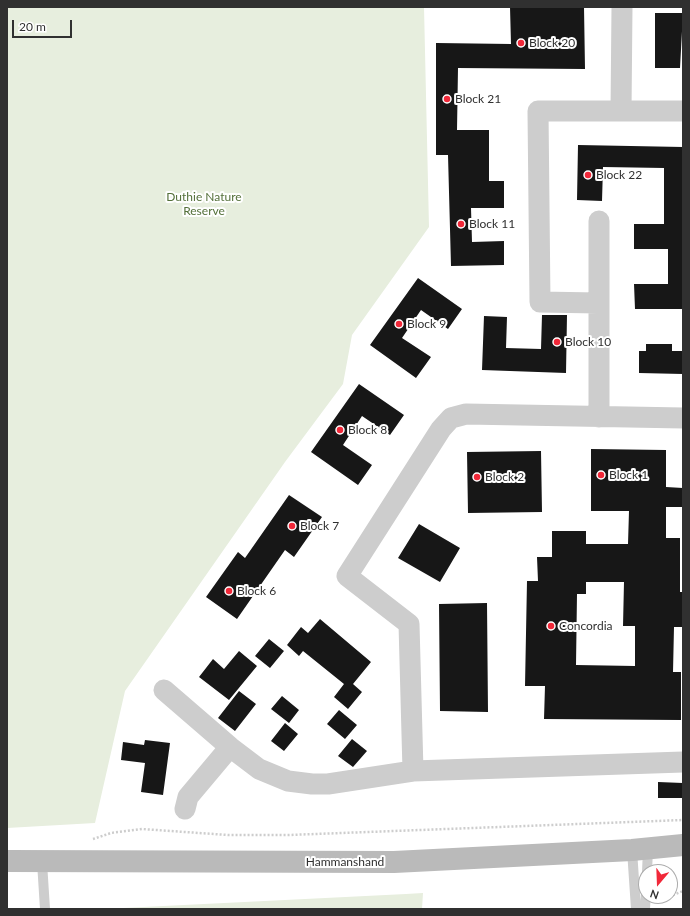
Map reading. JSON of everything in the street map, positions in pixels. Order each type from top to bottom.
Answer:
[{"type":"street","points":[[621,111],[622,7]]},
{"type":"street","points":[[598,303],[540,302],[538,110],[683,111]]},
{"type":"street","points":[[598,221],[599,417]]},
{"type":"street","points":[[413,771],[409,624],[347,576],[441,430],[451,418],[466,414],[683,418]]},
{"type":"street","points":[[164,690],[230,748],[259,769],[288,781],[328,784],[413,771],[683,762]]},
{"type":"street","points":[[185,809],[188,797],[230,748]]},
{"type":"street","name":"Hammanshand","points":[[7,861],[394,862],[640,849],[683,845]]},
{"type":"lane","points":[[640,849],[645,864]]},
{"type":"lane","points":[[636,909],[640,849]]},
{"type":"lane","points":[[42,862],[44,909]]},
{"type":"path","points":[[89,840],[111,832],[142,830],[228,835],[289,835],[683,820]]},
{"type":"green space","name":"Duthie Nature Reserve","points":[[7,7],[424,7],[429,227],[352,335],[343,384],[285,462],[125,691],[95,823],[7,828]]},
{"type":"green space","points":[[423,893],[422,909],[103,909],[406,894]]},
{"type":"building","points":[[510,7],[584,7],[585,69],[458,68],[457,130],[489,130],[489,181],[504,181],[504,208],[471,208],[472,242],[504,241],[504,265],[451,266],[448,155],[436,155],[436,43],[511,44]]},
{"type":"building","points":[[655,13],[683,13],[680,68],[655,68]]},
{"type":"building","points":[[578,145],[683,147],[683,309],[635,309],[634,284],[668,284],[668,249],[634,249],[634,224],[664,224],[664,168],[603,167],[602,201],[577,200]]},
{"type":"building","name":"Block 9","points":[[418,278],[462,309],[448,329],[421,310],[402,338],[431,357],[416,378],[370,345]]},
{"type":"building","name":"Block 10","points":[[542,315],[567,315],[566,373],[482,370],[484,316],[507,317],[506,348],[541,349]]},
{"type":"building","points":[[646,344],[672,344],[672,351],[683,351],[683,374],[639,373],[639,351],[646,351]]},
{"type":"building","name":"Block 8","points":[[359,384],[404,415],[390,435],[362,416],[343,445],[372,465],[358,485],[311,452]]},
{"type":"building","name":"Concordia","points":[[591,449],[666,450],[666,487],[683,488],[683,507],[666,507],[666,538],[680,538],[680,592],[683,592],[683,627],[674,627],[673,672],[681,672],[681,720],[544,719],[545,686],[525,686],[527,581],[538,581],[537,557],[552,557],[552,531],[586,531],[586,544],[628,544],[629,511],[591,511]],"holes":[[[586,582],[624,582],[623,626],[635,626],[635,666],[576,665],[577,594],[586,594]]]},
{"type":"building","name":"Block 2","points":[[541,451],[542,512],[468,513],[467,452]]},
{"type":"building","points":[[289,495],[322,517],[294,557],[285,550],[237,619],[206,597],[238,552],[245,558]]},
{"type":"building","points":[[419,524],[460,548],[440,582],[398,558]]},
{"type":"building","points":[[487,603],[488,712],[440,711],[439,604]]},
{"type":"building","points":[[320,619],[371,662],[353,684],[362,692],[348,709],[334,697],[344,684],[303,651],[299,656],[287,645],[301,627],[308,633]]},
{"type":"building","points":[[269,639],[284,651],[270,668],[255,656]]},
{"type":"building","points":[[239,651],[257,666],[229,700],[199,677],[213,659],[224,669]]},
{"type":"building","points":[[239,691],[256,704],[235,731],[218,718]]},
{"type":"building","points":[[282,696],[299,710],[289,723],[271,709]]},
{"type":"building","points":[[339,710],[357,725],[345,739],[327,724]]},
{"type":"building","points":[[285,723],[298,734],[284,751],[271,741]]},
{"type":"building","points":[[352,739],[367,751],[353,767],[338,756]]},
{"type":"building","points":[[145,740],[170,743],[163,795],[141,792],[145,763],[121,760],[123,742],[144,745]]},
{"type":"building","points":[[658,782],[683,783],[683,798],[658,798]]},
{"type":"place","name":"Block 20","points":[[521,43]]},
{"type":"place","name":"Block 21","points":[[447,99]]},
{"type":"place","name":"Block 22","points":[[588,175]]},
{"type":"place","name":"Block 11","points":[[461,224]]},
{"type":"place","name":"Block 9","points":[[399,324]]},
{"type":"place","name":"Block 10","points":[[557,342]]},
{"type":"place","name":"Block 8","points":[[340,430]]},
{"type":"place","name":"Block 1","points":[[601,475]]},
{"type":"place","name":"Block 2","points":[[477,477]]},
{"type":"place","name":"Block 7","points":[[292,526]]},
{"type":"place","name":"Block 6","points":[[229,591]]},
{"type":"place","name":"Concordia","points":[[551,626]]}]
